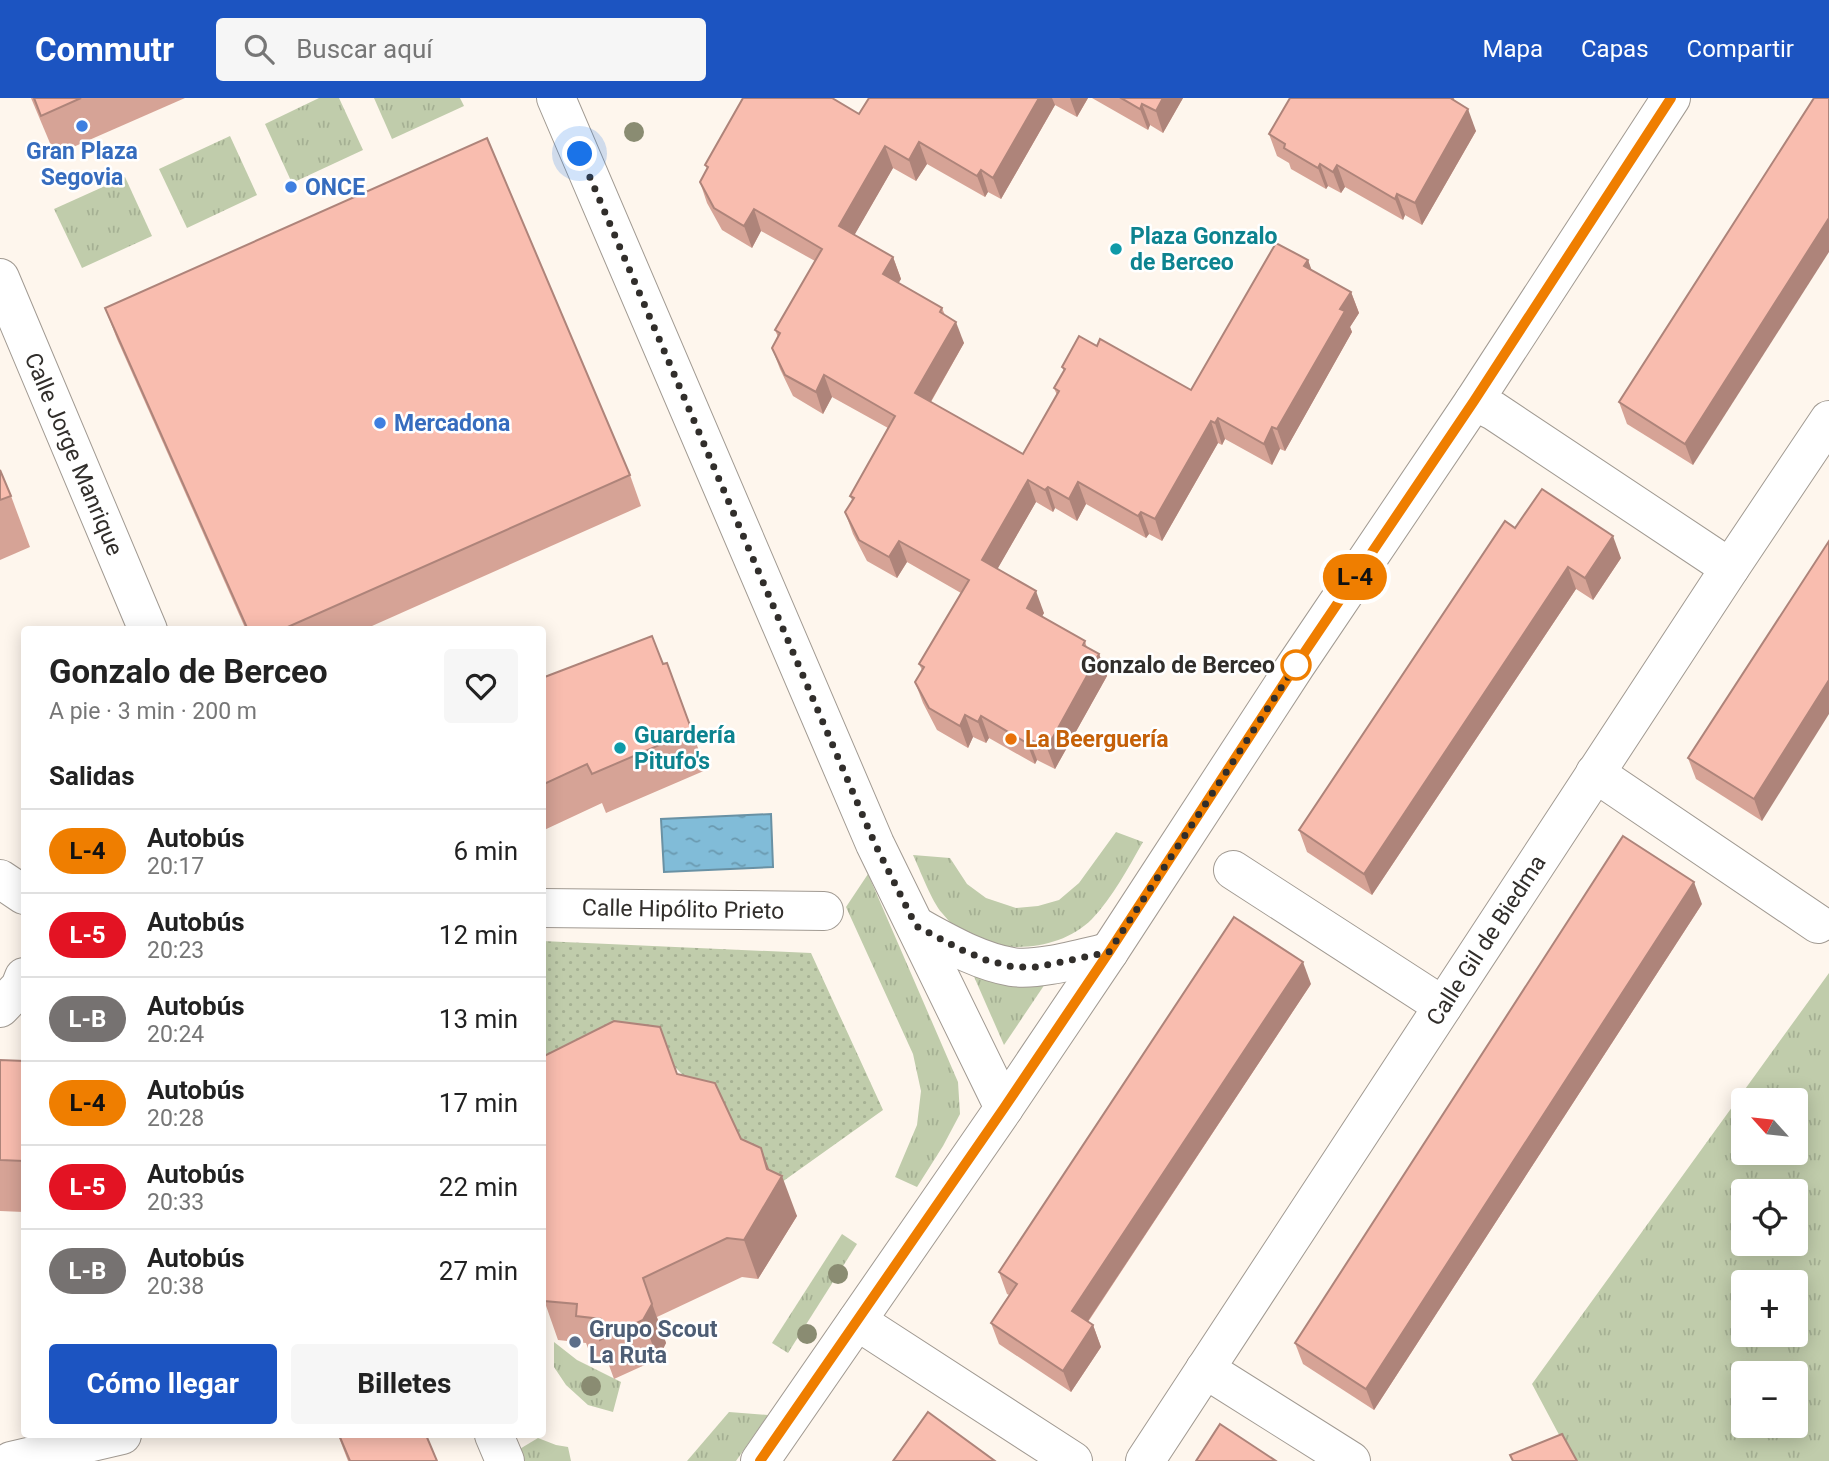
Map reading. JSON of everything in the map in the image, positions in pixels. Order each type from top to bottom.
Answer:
[{"type":"street","points":[[556,98],[875,844],[1004,1108]]},
{"type":"street","points":[[760,1461],[1109,952],[1671,98]]},
{"type":"street","name":"Calle Jorge Manrique","points":[[0,278],[146,626]]},
{"type":"street","points":[[1474,401],[1494,411],[1730,568]]},
{"type":"street","name":"Calle Gil de Biedma","points":[[1145,1461],[1829,420]]},
{"type":"street","points":[[1595,773],[1818,923]]},
{"type":"street","points":[[1233,870],[1443,1006]]},
{"type":"street","points":[[0,879],[21,893]]},
{"type":"street","name":"Calle Hipólito Prieto","points":[[546,908],[824,911]]},
{"type":"street","points":[[916,926],[962,950],[1013,967],[1037,967],[1109,952]]},
{"type":"street","points":[[0,1008],[21,985]]},
{"type":"street","points":[[857,1321],[1073,1461]]},
{"type":"street","points":[[1205,1369],[1351,1461]]},
{"type":"street","points":[[11,1461],[109,1438]]},
{"type":"street","points":[[495,1438],[505,1461]]},
{"type":"green space","points":[[319,98],[339,98],[363,150],[292,183],[265,124]]},
{"type":"green space","points":[[374,98],[460,98],[464,106],[392,139]]},
{"type":"green space","points":[[230,136],[257,195],[187,228],[159,169]]},
{"type":"green space","points":[[125,177],[152,236],[82,268],[54,209]]},
{"type":"green space","points":[[1116,832],[1143,842],[1107,901],[1092,919],[1079,929],[1049,943],[1032,946],[998,945],[959,931],[938,908],[913,855],[950,858],[967,884],[986,898],[1016,908],[1038,906],[1059,900],[1079,883]]},
{"type":"green space","points":[[868,874],[958,1082],[960,1114],[917,1187],[895,1177],[917,1125],[921,1091],[913,1054],[846,907]]},
{"type":"green space","points":[[546,941],[811,953],[883,1110],[775,1187],[730,1123],[674,1066],[546,1080]]},
{"type":"green space","points":[[972,972],[1049,978],[1004,1045]]},
{"type":"green space","points":[[1829,973],[1829,1461],[1573,1461],[1532,1384],[1731,1109],[1731,1166],[1808,1166],[1808,1088],[1746,1088]]},
{"type":"green space","points":[[842,1234],[857,1244],[788,1353],[772,1343]]},
{"type":"green space","points":[[554,1342],[577,1360],[621,1382],[613,1412],[588,1405],[566,1385],[554,1367]]},
{"type":"green space","points":[[729,1412],[768,1415],[736,1461],[687,1461]]},
{"type":"green space","points":[[538,1438],[568,1447],[571,1461],[523,1461],[518,1450]]},
{"type":"water","points":[[771,814],[773,867],[664,872],[661,819]]},
{"type":"building","points":[[34,98],[81,98],[41,116]]},
{"type":"building","points":[[743,98],[832,98],[859,114],[869,98],[1039,98],[993,178],[981,170],[977,176],[919,142],[909,160],[885,146],[839,226],[893,257],[883,274],[942,308],[940,312],[956,322],[915,393],[1023,454],[1059,391],[1054,388],[1079,336],[1097,346],[1100,339],[1191,390],[1276,243],[1308,260],[1304,266],[1351,292],[1340,309],[1345,311],[1277,429],[1272,427],[1264,444],[1218,418],[1215,423],[1211,421],[1155,519],[1141,512],[1138,516],[1078,482],[1069,499],[1028,480],[982,560],[1036,591],[1027,608],[1085,641],[1083,645],[1099,654],[1047,748],[1029,739],[1027,743],[981,716],[978,722],[965,715],[960,726],[929,708],[915,682],[924,667],[919,664],[969,580],[899,541],[889,557],[859,540],[845,512],[854,498],[850,496],[895,416],[824,375],[816,392],[785,375],[772,348],[780,333],[775,330],[822,249],[754,209],[744,226],[714,208],[700,182],[708,167],[705,165]]},
{"type":"building","points":[[1121,98],[1163,98],[1156,111],[1142,104],[1140,109]]},
{"type":"building","points":[[1290,98],[1453,98],[1468,109],[1415,203],[1397,194],[1395,199],[1337,165],[1333,172],[1320,164],[1318,168],[1284,148],[1285,144],[1269,134]]},
{"type":"building","points":[[1814,98],[1829,98],[1829,218],[1685,444],[1619,402]]},
{"type":"building","name":"Mercadona","points":[[487,138],[630,475],[290,626],[246,626],[105,308]]},
{"type":"building","points":[[0,470],[11,496],[0,500]]},
{"type":"building","points":[[1542,489],[1613,536],[1585,578],[1568,567],[1364,874],[1299,830],[1505,521],[1515,528]]},
{"type":"building","points":[[1829,541],[1829,680],[1754,799],[1688,758]]},
{"type":"building","points":[[652,636],[663,664],[667,663],[692,731],[592,774],[587,764],[546,783],[546,676]]},
{"type":"building","points":[[1623,836],[1694,882],[1366,1389],[1295,1343]]},
{"type":"building","points":[[1234,917],[1303,962],[1072,1311],[1093,1325],[1063,1371],[991,1323],[1017,1284],[999,1272]]},
{"type":"building","points":[[614,1021],[660,1027],[677,1074],[715,1083],[741,1139],[761,1148],[767,1169],[782,1176],[744,1240],[727,1238],[643,1278],[652,1304],[643,1320],[600,1340],[601,1319],[576,1316],[577,1304],[546,1301],[546,1055]]},
{"type":"building","points":[[0,1060],[21,1061],[21,1161],[0,1160]]},
{"type":"building","points":[[928,1412],[995,1461],[893,1461]]},
{"type":"building","points":[[1220,1424],[1276,1461],[1196,1461]]},
{"type":"building","points":[[1562,1434],[1577,1461],[1513,1461],[1510,1455]]},
{"type":"building","points":[[340,1438],[427,1438],[437,1461],[350,1461]]},
{"type":"bus line","name":"L-4","points":[[760,1461],[1109,952],[1671,98]]},
{"type":"place","name":"Gran Plaza Segovia","points":[[82,126]]},
{"type":"place","name":"ONCE","points":[[291,187]]},
{"type":"place","name":"Plaza Gonzalo de Berceo","points":[[1116,249]]},
{"type":"place","name":"Mercadona","points":[[380,423]]},
{"type":"place","name":"Gonzalo de Berceo","points":[[1296,665]]},
{"type":"place","name":"La Beerguería","points":[[1011,739]]},
{"type":"place","name":"Guardería Pitufo's","points":[[620,748]]},
{"type":"place","name":"Grupo Scout La Ruta","points":[[575,1342]]},
{"type":"route","points":[[580,154],[875,844],[916,926],[962,950],[1013,967],[1037,967],[1109,952],[1296,665]]}]
